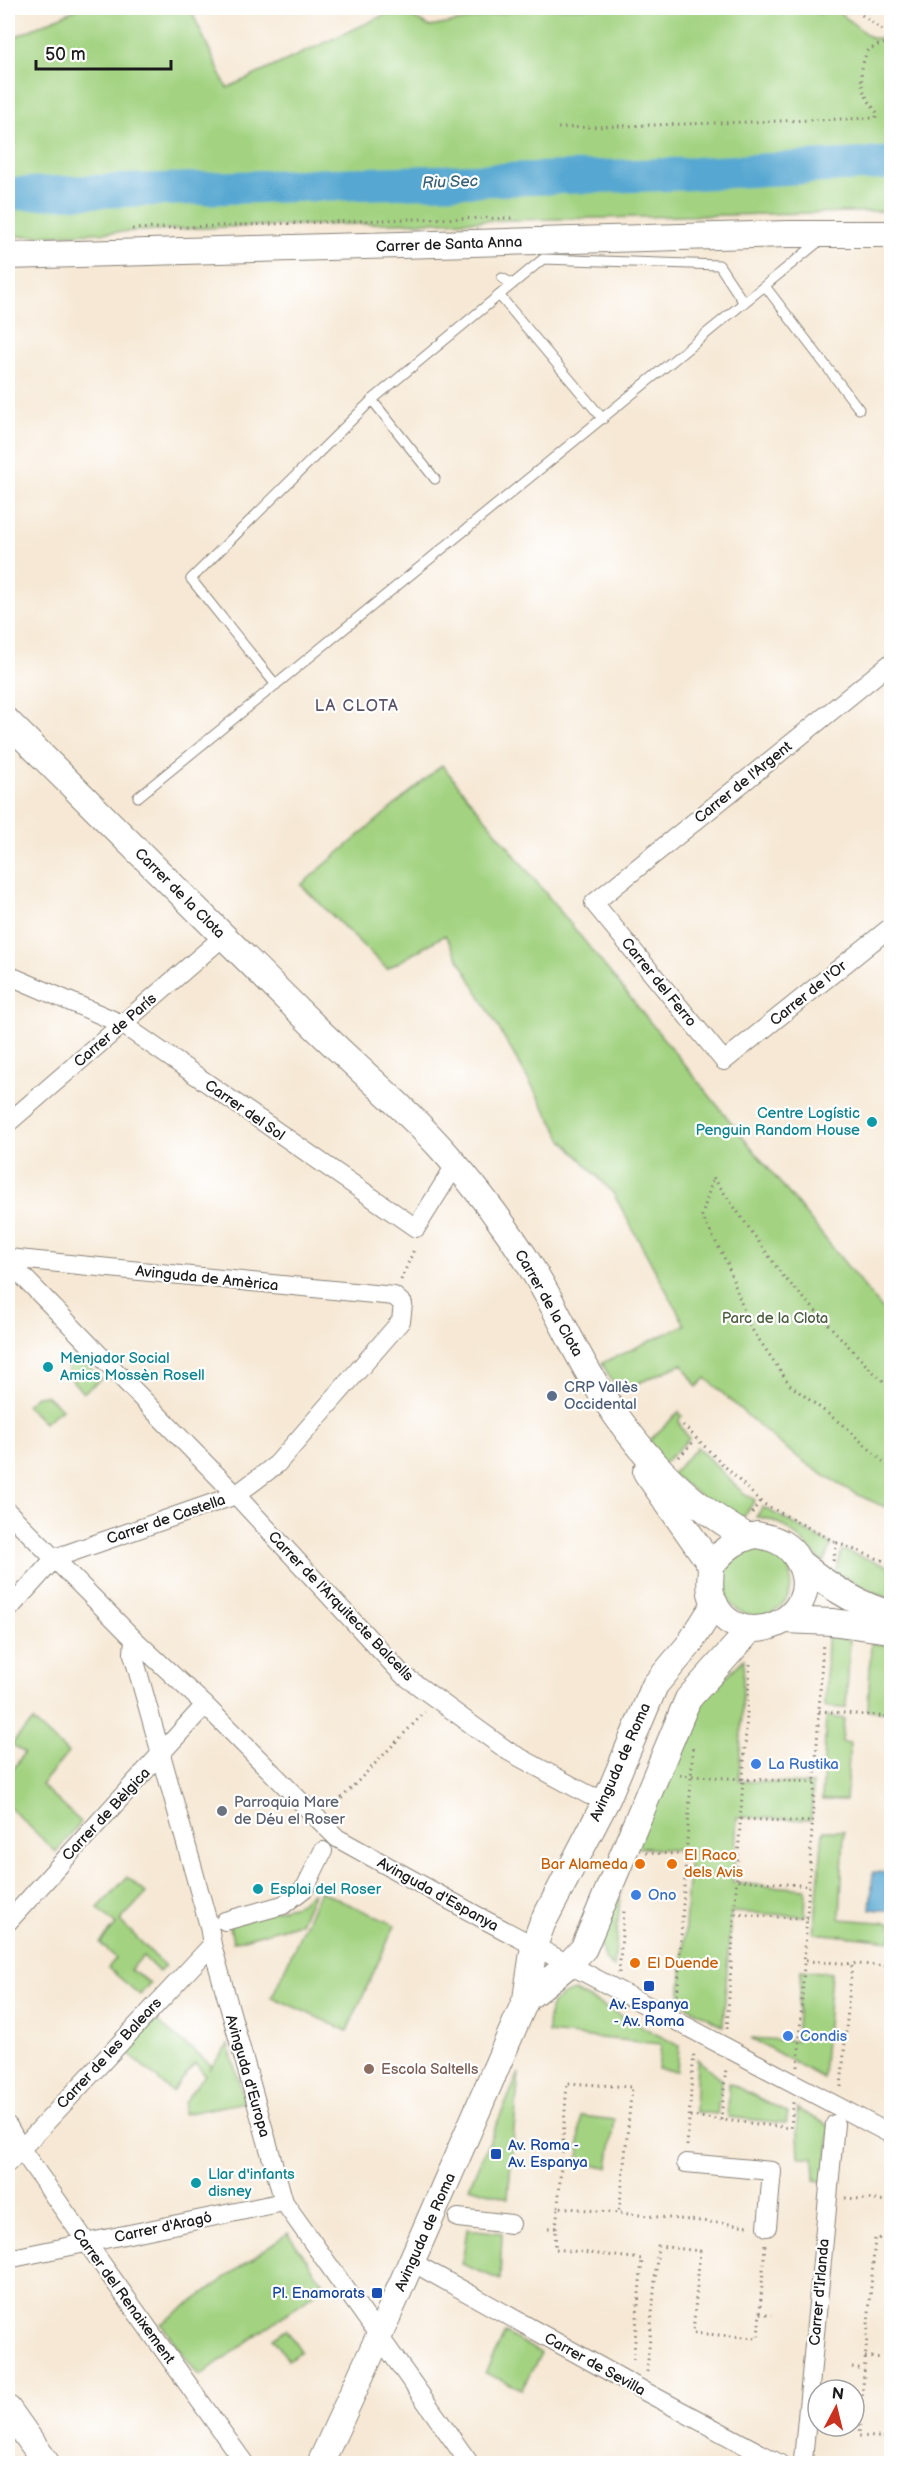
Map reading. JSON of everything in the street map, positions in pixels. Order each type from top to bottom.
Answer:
[{"type":"street","name":"Carrer de Santa Anna","points":[[8,256],[891,234]]},
{"type":"street","name":"Carrer de l'Argent","points":[[594,903],[891,662]]},
{"type":"street","name":"Carrer de la Clota","points":[[8,722],[352,1064],[412,1117],[484,1198],[535,1274],[615,1419]]},
{"type":"street","name":"Carrer del Ferro","points":[[594,903],[724,1061]]},
{"type":"street","name":"Carrer de l'Or","points":[[724,1061],[891,926]]},
{"type":"street","name":"Carrer de París","points":[[8,1124],[223,937]]},
{"type":"street","name":"Carrer del Sol","points":[[8,975],[122,1024],[416,1228],[450,1172]]},
{"type":"street","name":"Carrer de la Clota","points":[[352,1064],[450,1172],[512,1258],[578,1374],[630,1440],[711,1565]]},
{"type":"street","name":"Avinguda de Amèrica","points":[[8,1259],[394,1296],[403,1304]]},
{"type":"street","name":"Carrer de l'Arquitecte Balcells","points":[[8,1259],[236,1495],[402,1674],[508,1751],[590,1795],[607,1799]]},
{"type":"street","name":"Carrer de Castella","points":[[8,1610],[54,1558],[236,1495],[277,1464],[401,1321],[403,1304]]},
{"type":"street","name":"Carrer de la Clota","points":[[630,1440],[702,1509],[749,1527]]},
{"type":"street","name":"Avinguda d'Espanya","points":[[8,1512],[338,1838],[568,1965],[891,2136]]},
{"type":"street","points":[[749,1527],[757,1535],[771,1537],[784,1544],[795,1554],[800,1563],[804,1581],[803,1596],[796,1610],[775,1626],[751,1629],[730,1621],[715,1604],[711,1591],[711,1565],[749,1527]]},
{"type":"street","points":[[800,1563],[825,1583],[879,1611],[891,1614]]},
{"type":"street","name":"Avinguda de Roma","points":[[320,2463],[380,2336],[526,1999],[534,1946],[560,1886],[607,1799],[655,1685],[688,1646],[715,1604]]},
{"type":"street","points":[[785,1620],[832,1622],[891,1630]]},
{"type":"street","name":"Avinguda de Roma","points":[[526,1999],[568,1965],[584,1948],[688,1699],[751,1629]]},
{"type":"street","name":"Avinguda d'Europa","points":[[134,1639],[133,1654],[160,1757],[209,1926],[212,1945],[284,2202],[470,2463]]},
{"type":"street","name":"Carrer de Bèlgica","points":[[8,1922],[205,1705]]},
{"type":"street","points":[[225,1921],[283,1905],[305,1888],[322,1851]]},
{"type":"street","name":"Carrer de les Balears","points":[[8,2163],[212,1945]]},
{"type":"street","name":"Carrer d'Irlanda","points":[[803,2460],[835,2124]]},
{"type":"street","name":"Carrer del Renaixement","points":[[8,2126],[21,2149],[87,2243],[245,2463]]},
{"type":"street","points":[[686,2163],[772,2171],[766,2227]]},
{"type":"street","name":"Carrer d'Aragó","points":[[8,2259],[284,2202]]},
{"type":"street","points":[[458,2218],[511,2224]]},
{"type":"street","name":"Carrer de Sevilla","points":[[412,2262],[646,2392],[780,2463]]},
{"type":"street","points":[[8,2409],[47,2463]]},
{"type":"lane","points":[[138,797],[828,234]]},
{"type":"lane","points":[[276,685],[191,579],[372,400],[543,259],[719,265],[744,303]]},
{"type":"lane","points":[[502,278],[513,284]]},
{"type":"lane","points":[[765,286],[859,409]]},
{"type":"lane","points":[[499,295],[603,419]]},
{"type":"lane","points":[[372,400],[435,478]]},
{"type":"path","points":[[852,8],[888,34],[891,33]]},
{"type":"path","points":[[558,128],[756,124],[875,118],[878,114],[862,88],[861,67],[867,51],[891,42]]},
{"type":"path","points":[[891,1389],[783,1275],[713,1177],[702,1216],[727,1263],[749,1325],[789,1385],[844,1426],[891,1467]]},
{"type":"path","points":[[399,1284],[415,1247]]},
{"type":"path","points":[[683,1425],[760,1501],[837,1543],[891,1564]]},
{"type":"path","points":[[749,1527],[760,1501]]},
{"type":"path","points":[[831,1571],[837,1543]]},
{"type":"path","points":[[798,2072],[824,1634]]},
{"type":"path","points":[[727,2034],[740,1856],[750,1659]]},
{"type":"path","points":[[333,1807],[431,1707]]},
{"type":"path","points":[[819,1711],[891,1717]]},
{"type":"path","points":[[677,2009],[693,1744]]},
{"type":"path","points":[[670,1775],[816,1782]]},
{"type":"path","points":[[741,1819],[813,1822]]},
{"type":"path","points":[[640,1853],[740,1856]]},
{"type":"path","points":[[738,1880],[810,1886]]},
{"type":"path","points":[[619,1978],[624,1909]]},
{"type":"path","points":[[735,1914],[808,1919]]},
{"type":"path","points":[[806,1961],[891,1966]]},
{"type":"path","points":[[841,2095],[852,1964]]},
{"type":"path","points":[[686,2163],[694,2049]]},
{"type":"path","points":[[721,2120],[726,2066]]},
{"type":"path","points":[[619,2213],[632,2087],[567,2083],[555,2249],[642,2259],[632,2367]]},
{"type":"path","points":[[690,2116],[791,2128],[793,2102]]},
{"type":"path","points":[[828,2197],[891,2201]]},
{"type":"path","points":[[558,2207],[766,2227],[762,2314],[758,2338],[693,2332],[700,2250],[658,2246],[647,2374]]},
{"type":"path","points":[[548,2228],[556,2228]]},
{"type":"path","points":[[891,2240],[875,2238],[858,2436],[891,2438]]},
{"type":"path","points":[[762,2314],[772,2315]]},
{"type":"path","points":[[865,2357],[891,2358]]},
{"type":"path","points":[[852,2367],[864,2369]]},
{"type":"green space","points":[[79,8],[190,8],[227,88],[397,9],[430,27],[530,8],[809,8],[819,14],[826,8],[834,8],[871,38],[891,39],[891,211],[225,227],[8,237],[8,40]]},
{"type":"green space","name":"Parc de la Clota","points":[[442,765],[891,1320],[891,1509],[840,1485],[816,1470],[748,1417],[706,1378],[697,1387],[682,1364],[618,1392],[602,1363],[685,1325],[613,1193],[563,1140],[445,935],[387,969],[301,885]]},
{"type":"green space","points":[[77,1355],[101,1379],[83,1393],[72,1380],[67,1366]]},
{"type":"green space","points":[[46,1395],[62,1409],[44,1423],[26,1405],[36,1396]]},
{"type":"green space","points":[[679,1412],[682,1416],[679,1419],[680,1425],[689,1439],[662,1465],[645,1445]]},
{"type":"green space","points":[[697,1447],[742,1492],[755,1500],[743,1518],[720,1512],[672,1474]]},
{"type":"green space","points":[[763,1507],[832,1545],[823,1563],[785,1527],[766,1518],[756,1517]]},
{"type":"green space","points":[[757,1548],[770,1551],[781,1558],[788,1569],[791,1582],[788,1595],[781,1606],[770,1613],[757,1616],[744,1613],[733,1606],[726,1595],[723,1582],[726,1569],[733,1558],[744,1551]]},
{"type":"green space","points":[[842,1550],[891,1567],[891,1600],[835,1573]]},
{"type":"green space","points":[[827,1637],[850,1640],[846,1708],[825,1707]]},
{"type":"green space","points":[[871,1643],[891,1646],[891,1712],[868,1710]]},
{"type":"green space","points":[[744,1659],[739,1781],[813,1784],[811,1820],[737,1817],[733,1883],[806,1889],[805,1916],[731,1912],[723,2026],[680,2002],[690,1851],[632,1847],[690,1712]]},
{"type":"green space","points":[[826,1716],[844,1719],[842,1742],[850,1743],[846,1800],[822,1800]]},
{"type":"green space","points":[[33,1721],[68,1753],[41,1785],[81,1822],[56,1852],[8,1806],[8,1777],[24,1753],[11,1744]]},
{"type":"green space","points":[[823,1831],[844,1831],[840,1919],[891,1923],[891,1941],[814,1933]]},
{"type":"green space","points":[[127,1877],[146,1893],[120,1921],[165,1966],[159,1972],[143,1956],[130,1970],[150,1983],[140,1995],[108,1968],[116,1958],[100,1943],[116,1925],[98,1908]]},
{"type":"green space","points":[[621,1887],[614,1968],[604,1958],[600,1941]]},
{"type":"green space","points":[[320,1891],[395,1925],[347,2031],[272,1997]]},
{"type":"green space","points":[[314,1892],[300,1923],[233,1942],[229,1922],[296,1905]]},
{"type":"green space","points":[[801,1970],[831,1973],[823,2078],[751,2038],[796,2041]]},
{"type":"green space","points":[[574,1991],[679,2046],[677,2071],[658,2069],[661,2044],[548,2033],[550,2011],[555,2001]]},
{"type":"green space","points":[[155,2020],[211,2065],[209,2070],[228,2045],[245,2102],[183,2114],[184,2102],[205,2075],[195,2063],[172,2092],[126,2051]]},
{"type":"green space","points":[[697,2059],[722,2080],[717,2114],[695,2112]]},
{"type":"green space","points":[[519,2073],[508,2198],[469,2187]]},
{"type":"green space","points":[[729,2083],[788,2113],[786,2123],[728,2117]]},
{"type":"green space","points":[[797,2109],[830,2126],[826,2182],[815,2180],[814,2157],[799,2157]]},
{"type":"green space","points":[[581,2116],[615,2120],[608,2167],[578,2164]]},
{"type":"green space","points":[[467,2229],[502,2233],[500,2280],[462,2264]]},
{"type":"green space","points":[[288,2233],[325,2286],[199,2376],[161,2324]]},
{"type":"green space","points":[[286,2329],[301,2351],[288,2360],[273,2338]]},
{"type":"green space","points":[[505,2333],[541,2353],[522,2389],[485,2373]]},
{"type":"water","points":[[873,1872],[891,1873],[891,1911],[870,1909]]},
{"type":"waterway","name":"Riu Sec","points":[[8,194],[685,174],[892,163]]},
{"type":"place","name":"Centre Logístic Penguin Random House","points":[[872,1122]]},
{"type":"place","name":"Menjador Social Amics Mossèn Rosell","points":[[48,1367]]},
{"type":"place","name":"CRP Vallès Occidental","points":[[552,1396]]},
{"type":"place","name":"La Rustika","points":[[756,1764]]},
{"type":"place","name":"Parroquia Mare de Déu el Roser","points":[[222,1811]]},
{"type":"place","name":"Bar Alameda","points":[[640,1864]]},
{"type":"place","name":"El Raco dels Avis","points":[[672,1864]]},
{"type":"place","name":"Esplai del Roser","points":[[258,1889]]},
{"type":"place","name":"Ono","points":[[636,1895]]},
{"type":"place","name":"El Duende","points":[[635,1963]]},
{"type":"place","name":"Av. Espanya - Av. Roma","points":[[649,1986]]},
{"type":"place","name":"Condis","points":[[788,2036]]},
{"type":"place","name":"Escola Saltells","points":[[369,2069]]},
{"type":"place","name":"Av. Roma - Av. Espanya","points":[[496,2154]]},
{"type":"place","name":"Llar d'infants disney","points":[[196,2183]]},
{"type":"place","name":"Pl. Enamorats","points":[[377,2293]]},
{"type":"district","name":"LA CLOTA","points":[[357,705]]}]
